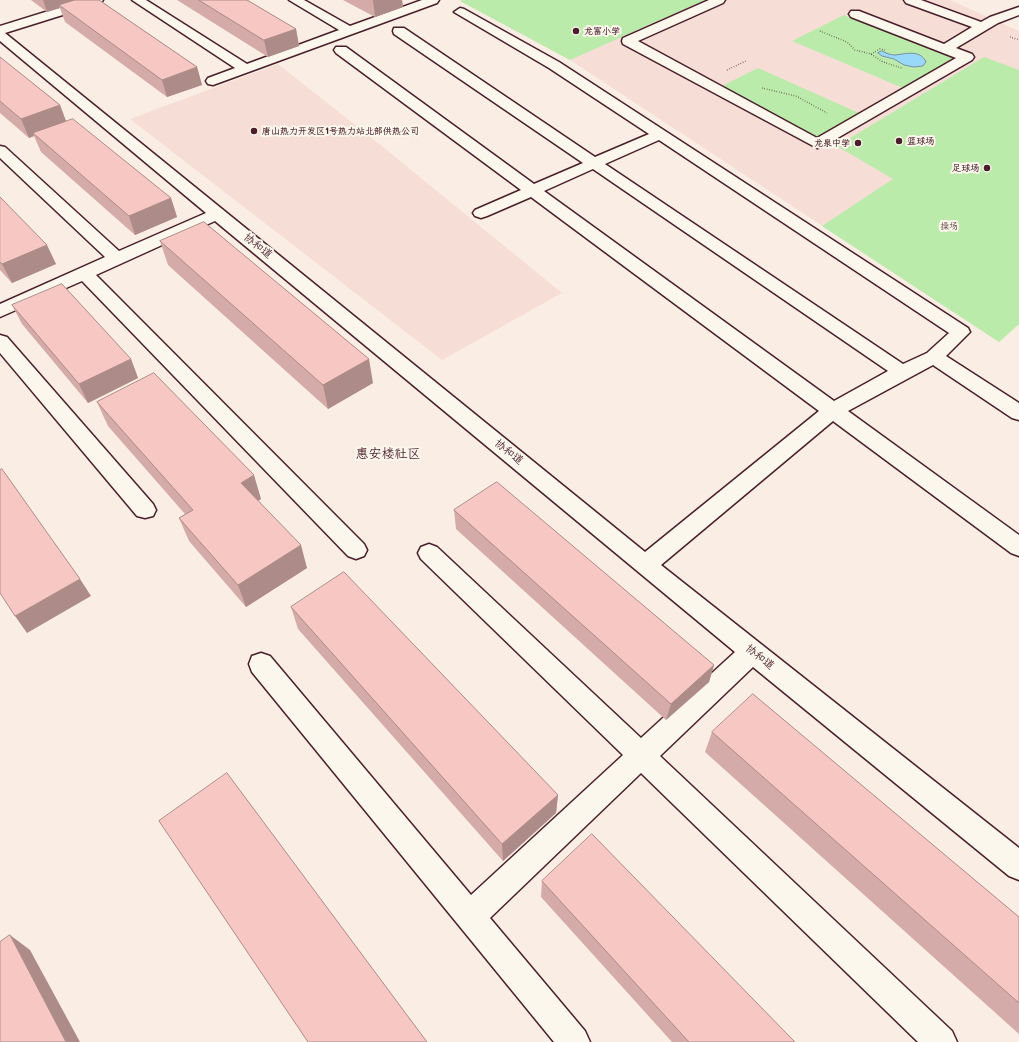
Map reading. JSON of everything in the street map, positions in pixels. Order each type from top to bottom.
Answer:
[{"type":"street","points":[[0,30],[97,0]]},
{"type":"street","points":[[138,0],[245,69]]},
{"type":"street","points":[[295,0],[349,31]]},
{"type":"street","points":[[213,81],[433,0]]},
{"type":"street","points":[[719,0],[628,41],[818,144],[967,57],[855,14]]},
{"type":"street","points":[[910,0],[983,27]]},
{"type":"street","points":[[945,48],[994,20],[1019,11]]},
{"type":"street","points":[[460,12],[554,65],[658,135],[961,332],[934,357],[902,372],[834,410],[645,564]]},
{"type":"street","points":[[399,31],[902,372]]},
{"type":"street","name":"协和道","points":[[0,35],[219,213],[645,564],[1019,866]]},
{"type":"street","points":[[341,50],[1019,547]]},
{"type":"street","points":[[481,213],[658,135]]},
{"type":"street","points":[[1,152],[117,259]]},
{"type":"street","points":[[0,311],[219,213]]},
{"type":"street","points":[[84,274],[356,550]]},
{"type":"street","points":[[0,341],[145,510]]},
{"type":"street","points":[[934,357],[1019,413]]},
{"type":"street","points":[[429,553],[941,1042]]},
{"type":"street","points":[[469,917],[753,651]]},
{"type":"street","points":[[261,664],[574,1042]]},
{"type":"path","points":[[820,31],[847,42],[855,50],[871,54],[883,62],[931,79]]},
{"type":"path","points":[[721,73],[746,61]]},
{"type":"path","points":[[758,88],[773,89],[798,97],[850,125]]},
{"type":"shaded area","name":"龙泉中学","points":[[950,0],[1019,31],[1019,324],[999,342],[570,60],[460,1]]},
{"type":"shaded area","points":[[278,64],[378,143],[562,293],[442,360],[130,119]]},
{"type":"green space","name":"龙富小学","points":[[705,0],[570,60],[460,1]]},
{"type":"green space","points":[[844,15],[954,58],[903,88],[792,41]]},
{"type":"green space","name":"操场","points":[[984,57],[1019,70],[1019,324],[999,342],[822,226],[893,179],[837,146]]},
{"type":"green space","points":[[758,68],[859,113],[817,137],[722,86]]},
{"type":"water","points":[[882,51],[893,55],[912,53],[920,55],[926,62],[923,66],[914,67],[904,65],[894,59],[882,56],[878,53]]},
{"type":"building","points":[[75,0],[99,0],[197,67],[162,80],[59,5]]},
{"type":"building","points":[[199,0],[247,0],[296,29],[264,40]]},
{"type":"building","points":[[0,57],[60,105],[21,119],[0,101]]},
{"type":"building","points":[[73,119],[171,198],[129,216],[33,133]]},
{"type":"building","points":[[0,197],[47,245],[2,264],[0,262]]},
{"type":"building","points":[[204,222],[369,359],[323,385],[160,241]]},
{"type":"building","points":[[62,284],[131,359],[79,384],[12,305]]},
{"type":"building","points":[[154,373],[254,475],[241,483],[301,545],[238,585],[179,518],[193,510],[97,402]]},
{"type":"building","points":[[2,469],[80,579],[15,616],[0,593],[0,470]]},
{"type":"building","points":[[497,482],[714,665],[671,704],[454,510]]},
{"type":"building","points":[[344,572],[558,795],[502,844],[291,607]]},
{"type":"building","points":[[753,694],[1019,917],[1019,1003],[712,732]]},
{"type":"building","points":[[227,773],[427,1042],[308,1042],[159,821]]},
{"type":"building","points":[[592,834],[795,1042],[689,1042],[542,881]]},
{"type":"building","points":[[10,935],[66,1042],[0,1042],[0,942]]},
{"type":"place","name":"龙富小学","points":[[576,31]]},
{"type":"place","name":"唐山热力开发区1号热力站北部供热公司","points":[[254,131]]},
{"type":"place","name":"篮球场","points":[[899,141]]},
{"type":"place","name":"龙泉中学","points":[[858,143]]},
{"type":"place","name":"足球场","points":[[987,168]]},
{"type":"district","name":"惠安楼社区","points":[[388,454]]}]
